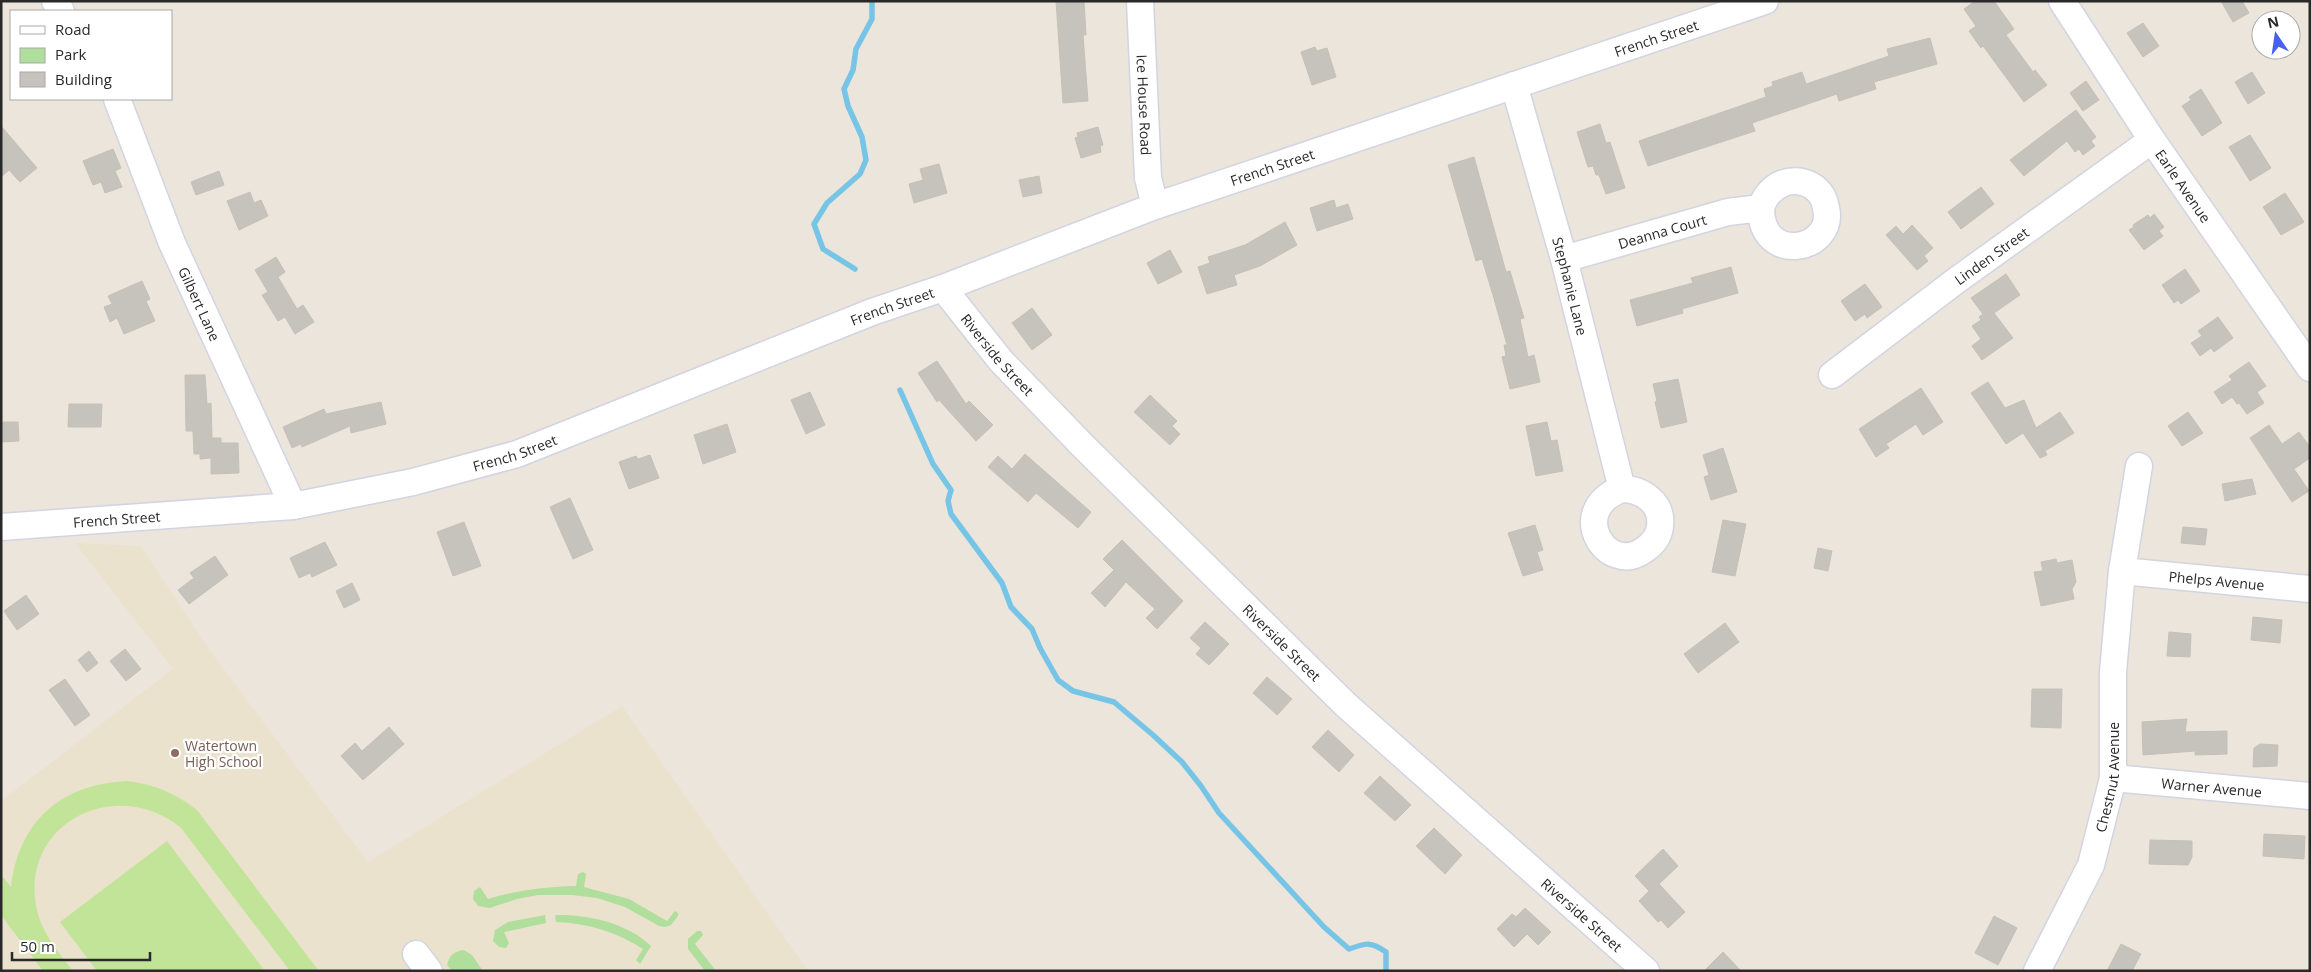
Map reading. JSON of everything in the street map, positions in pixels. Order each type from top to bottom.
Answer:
[{"type":"street","name":"Ice House Road","points":[[1140,1],[1148,178],[1154,206]]},
{"type":"street","name":"French Street","points":[[1,527],[293,506],[413,482],[517,454],[872,312],[943,288],[1154,206],[1765,1]]},
{"type":"street","name":"Earle Avenue","points":[[2062,1],[2152,140],[2310,368]]},
{"type":"street","name":"Stephanie Lane","points":[[1514,85],[1564,259],[1622,489]]},
{"type":"street","name":"Gilbert Lane","points":[[117,100],[172,243],[293,506]]},
{"type":"street","name":"Linden Street","points":[[1832,375],[1958,280],[2152,140]]},
{"type":"street","name":"Deanna Court","points":[[1564,259],[1728,212],[1761,208]]},
{"type":"street","name":"Riverside Street","points":[[943,288],[1001,361],[1084,448],[1346,705],[1635,968]]},
{"type":"street","name":"Chestnut Avenue","points":[[2037,971],[2091,865],[2113,778],[2112,672],[2122,571],[2139,466]]},
{"type":"street","name":"Phelps Avenue","points":[[2122,571],[2310,589]]},
{"type":"street","name":"Warner Avenue","points":[[2113,778],[2310,796]]},
{"type":"shaded area","name":"Watertown High School","points":[[75,543],[141,546],[208,648],[368,862],[622,706],[808,971],[1,971],[1,801],[173,669]]},
{"type":"green space","points":[[127,781],[146,784],[164,790],[197,810],[319,971],[290,971],[181,828],[156,813],[130,806],[104,807],[80,816],[59,830],[44,850],[36,875],[36,905],[38,914],[50,940],[73,971],[43,971],[1,915],[1,879],[3,877],[11,887],[23,843],[34,825],[47,810],[63,798],[82,790],[103,784]]},
{"type":"green space","points":[[167,841],[265,971],[97,971],[60,922]]},
{"type":"green space","points":[[583,872],[586,874],[584,887],[629,899],[667,921],[675,911],[678,913],[678,916],[671,925],[659,926],[625,907],[597,898],[572,895],[538,895],[517,899],[490,908],[478,906],[473,899],[474,891],[480,887],[488,899],[510,893],[576,886],[578,874]]},
{"type":"green space","points":[[545,915],[546,923],[504,932],[509,943],[506,948],[499,947],[493,941],[495,930],[508,922]]},
{"type":"green space","points":[[555,915],[593,918],[619,926],[631,931],[651,946],[640,964],[636,960],[643,949],[633,943],[612,933],[590,926],[556,922]]},
{"type":"green space","points":[[697,931],[701,931],[703,935],[695,944],[716,971],[705,971],[688,949],[688,939]]},
{"type":"green space","points":[[464,950],[472,955],[483,971],[452,971],[447,965],[449,959],[452,954]]},
{"type":"building","points":[[1056,1],[1084,1],[1086,35],[1083,35],[1088,101],[1063,103]]},
{"type":"building","points":[[1975,1],[1994,1],[2014,29],[2006,35],[2033,72],[2035,70],[2047,85],[2024,102],[1983,46],[1981,48],[1969,31],[1976,26],[1964,9]]},
{"type":"building","points":[[2221,1],[2242,1],[2249,13],[2233,22]]},
{"type":"building","points":[[2143,23],[2159,46],[2143,57],[2127,33]]},
{"type":"building","points":[[1930,38],[1937,64],[1874,82],[1876,89],[1839,101],[1837,94],[1752,123],[1755,131],[1648,166],[1639,141],[1766,97],[1764,89],[1773,86],[1772,82],[1802,72],[1806,84],[1889,56],[1887,49]]},
{"type":"building","points":[[1315,47],[1317,51],[1327,48],[1336,77],[1312,85],[1301,52]]},
{"type":"building","points":[[2252,72],[2265,93],[2248,104],[2235,82]]},
{"type":"building","points":[[2086,81],[2099,100],[2083,111],[2070,93]]},
{"type":"building","points":[[2201,89],[2222,123],[2202,136],[2182,106],[2191,100],[2189,97]]},
{"type":"building","points":[[2076,110],[2096,137],[2091,141],[2095,146],[2083,155],[2079,149],[2075,152],[2067,141],[2024,176],[2010,160]]},
{"type":"building","points":[[1600,124],[1606,143],[1610,142],[1625,188],[1606,194],[1599,175],[1596,175],[1593,166],[1588,167],[1577,132]]},
{"type":"building","points":[[1,126],[37,168],[20,182],[9,170],[1,177]]},
{"type":"building","points":[[1098,127],[1103,145],[1100,146],[1101,152],[1081,158],[1075,138],[1078,137],[1077,133]]},
{"type":"building","points":[[2250,135],[2271,168],[2250,181],[2229,147]]},
{"type":"building","points":[[113,149],[121,168],[115,171],[122,187],[105,193],[101,182],[93,185],[83,161]]},
{"type":"building","points":[[1474,157],[1506,272],[1510,271],[1524,318],[1520,319],[1528,357],[1534,355],[1540,382],[1510,389],[1502,357],[1506,356],[1504,345],[1507,345],[1482,259],[1476,261],[1448,165]]},
{"type":"building","points":[[939,164],[947,193],[914,203],[909,184],[923,180],[920,169]]},
{"type":"building","points":[[219,171],[224,185],[196,195],[191,182]]},
{"type":"building","points":[[1039,176],[1042,193],[1023,197],[1019,180]]},
{"type":"building","points":[[1981,187],[1994,204],[1961,229],[1948,212]]},
{"type":"building","points":[[250,192],[254,203],[261,200],[268,216],[239,230],[227,201]]},
{"type":"building","points":[[2285,193],[2304,222],[2281,235],[2263,207]]},
{"type":"building","points":[[1334,200],[1336,208],[1348,204],[1353,219],[1317,231],[1310,208]]},
{"type":"building","points":[[2154,214],[2164,227],[2159,231],[2163,236],[2144,250],[2129,230],[2148,215],[2150,218]]},
{"type":"building","points":[[1285,222],[1297,245],[1260,266],[1234,275],[1237,285],[1207,294],[1198,267],[1210,263],[1208,257],[1245,245]]},
{"type":"building","points":[[1912,225],[1933,248],[1924,256],[1928,261],[1917,270],[1886,235],[1896,226],[1903,234]]},
{"type":"building","points":[[1170,250],[1182,272],[1158,284],[1147,263]]},
{"type":"building","points":[[276,257],[285,272],[278,277],[297,309],[303,305],[314,322],[295,334],[285,317],[278,321],[262,295],[268,292],[255,270]]},
{"type":"building","points":[[1731,267],[1738,293],[1682,309],[1683,313],[1637,326],[1630,300],[1693,283],[1691,278]]},
{"type":"building","points":[[2185,269],[2200,291],[2181,304],[2178,300],[2174,303],[2162,285]]},
{"type":"building","points":[[2006,274],[2020,295],[1994,313],[2013,338],[1982,360],[1972,346],[1981,339],[1972,326],[1981,320],[1979,317],[1983,314],[1971,298]]},
{"type":"building","points":[[142,281],[150,299],[146,301],[155,321],[124,334],[117,318],[110,322],[104,307],[112,304],[108,296]]},
{"type":"building","points":[[1865,284],[1882,307],[1867,318],[1865,314],[1855,321],[1841,301]]},
{"type":"building","points":[[1032,308],[1052,335],[1032,350],[1012,323]]},
{"type":"building","points":[[2218,317],[2233,338],[2214,352],[2211,348],[2200,356],[2191,343],[2202,336],[2198,331]]},
{"type":"building","points":[[937,361],[966,404],[969,401],[993,425],[976,441],[939,400],[937,402],[918,373]]},
{"type":"building","points":[[2249,362],[2266,386],[2257,392],[2264,403],[2247,414],[2232,397],[2222,404],[2214,392],[2232,380],[2229,376]]},
{"type":"building","points":[[185,375],[205,375],[207,404],[211,403],[212,438],[221,438],[221,443],[238,443],[239,473],[211,474],[211,458],[200,459],[200,454],[194,454],[193,431],[186,431]]},
{"type":"building","points":[[1678,379],[1687,422],[1661,428],[1653,384]]},
{"type":"building","points":[[1988,382],[2005,408],[2024,400],[2036,428],[2060,412],[2074,433],[2045,451],[2047,455],[2040,458],[2023,433],[2006,444],[1971,393]]},
{"type":"building","points":[[1921,388],[1943,422],[1923,435],[1916,424],[1886,444],[1889,448],[1876,457],[1859,429]]},
{"type":"building","points":[[810,392],[825,425],[806,434],[791,400]]},
{"type":"building","points":[[1150,395],[1177,421],[1172,426],[1180,434],[1170,445],[1134,412]]},
{"type":"building","points":[[381,402],[386,424],[351,433],[350,426],[302,447],[301,444],[292,448],[283,427],[324,409],[326,414]]},
{"type":"building","points":[[69,404],[102,404],[101,427],[68,427]]},
{"type":"building","points":[[2188,412],[2203,433],[2182,446],[2168,426]]},
{"type":"building","points":[[1,422],[18,422],[19,441],[1,442]]},
{"type":"building","points":[[1547,422],[1551,441],[1557,440],[1563,471],[1536,476],[1526,426]]},
{"type":"building","points":[[727,424],[736,452],[703,464],[694,435]]},
{"type":"building","points":[[2269,425],[2282,444],[2299,432],[2310,447],[2310,458],[2294,469],[2309,491],[2292,502],[2250,438]]},
{"type":"building","points":[[1723,448],[1737,492],[1711,500],[1704,477],[1709,475],[1703,455]]},
{"type":"building","points":[[1025,454],[1091,512],[1078,528],[1036,493],[1028,502],[988,467],[998,456],[1012,469]]},
{"type":"building","points":[[650,455],[659,478],[629,489],[619,462],[636,456],[638,459]]},
{"type":"building","points":[[2252,479],[2256,494],[2225,501],[2222,484]]},
{"type":"building","points":[[570,498],[593,550],[573,559],[550,507]]},
{"type":"building","points":[[1723,520],[1746,524],[1735,576],[1712,572]]},
{"type":"building","points":[[464,522],[481,566],[453,576],[437,532]]},
{"type":"building","points":[[1535,525],[1543,550],[1537,552],[1543,570],[1523,576],[1508,533]]},
{"type":"building","points":[[2183,527],[2207,529],[2205,545],[2181,543]]},
{"type":"building","points":[[1122,540],[1183,601],[1157,629],[1146,618],[1155,609],[1126,582],[1105,607],[1091,593],[1114,570],[1103,559]]},
{"type":"building","points":[[325,542],[337,565],[312,577],[310,573],[299,578],[290,558]]},
{"type":"building","points":[[1818,548],[1832,551],[1828,571],[1814,568]]},
{"type":"building","points":[[215,556],[228,575],[189,604],[178,590],[194,578],[190,573]]},
{"type":"building","points":[[2056,559],[2057,563],[2072,560],[2076,582],[2072,589],[2074,599],[2041,606],[2034,572],[2043,571],[2041,562]]},
{"type":"building","points":[[352,583],[360,600],[344,608],[336,591]]},
{"type":"building","points":[[26,595],[39,614],[17,630],[4,611]]},
{"type":"building","points":[[2253,617],[2282,620],[2280,643],[2251,640]]},
{"type":"building","points":[[1205,622],[1229,644],[1209,665],[1196,654],[1201,648],[1190,638]]},
{"type":"building","points":[[1725,623],[1739,642],[1698,673],[1684,654]]},
{"type":"building","points":[[2169,632],[2191,634],[2190,657],[2167,656]]},
{"type":"building","points":[[125,649],[141,669],[126,681],[110,661]]},
{"type":"building","points":[[89,651],[98,663],[87,672],[78,660]]},
{"type":"building","points":[[1267,677],[1292,699],[1277,715],[1253,693]]},
{"type":"building","points":[[65,679],[90,715],[75,726],[49,690]]},
{"type":"building","points":[[2032,689],[2062,689],[2061,728],[2031,727]]},
{"type":"building","points":[[2187,719],[2185,732],[2227,731],[2227,754],[2195,755],[2195,751],[2143,755],[2142,722]]},
{"type":"building","points":[[389,727],[404,744],[363,780],[341,756],[355,743],[362,751]]},
{"type":"building","points":[[1328,730],[1354,755],[1339,772],[1312,747]]},
{"type":"building","points":[[2260,744],[2278,745],[2277,766],[2253,767],[2254,748]]},
{"type":"building","points":[[1380,776],[1411,805],[1395,821],[1364,793]]},
{"type":"building","points":[[1434,828],[1462,855],[1445,874],[1416,846]]},
{"type":"building","points":[[2264,834],[2305,836],[2304,859],[2263,856]]},
{"type":"building","points":[[2150,840],[2192,841],[2192,857],[2188,865],[2149,864]]},
{"type":"building","points":[[1663,849],[1678,866],[1659,884],[1685,912],[1668,928],[1661,920],[1658,922],[1639,901],[1649,891],[1635,876]]},
{"type":"building","points":[[1525,908],[1551,932],[1538,945],[1527,934],[1514,947],[1497,929],[1512,914],[1516,917]]},
{"type":"building","points":[[1994,916],[2017,928],[1998,965],[1975,953]]},
{"type":"building","points":[[2121,944],[2141,954],[2132,971],[2107,971]]},
{"type":"building","points":[[1723,952],[1741,971],[1704,971]]},
{"type":"waterway","points":[[855,269],[823,249],[814,224],[827,203],[860,174],[866,160],[862,137],[848,106],[844,89],[853,70],[856,49],[872,19],[872,1]]},
{"type":"waterway","points":[[900,390],[933,464],[951,490],[948,501],[951,514],[1002,583],[1011,607],[1032,629],[1040,648],[1058,680],[1073,691],[1114,702],[1153,735],[1182,762],[1219,813],[1324,927],[1349,949],[1368,944],[1386,952],[1386,971]]},
{"type":"place","name":"Watertown High School","points":[[175,753]]}]
